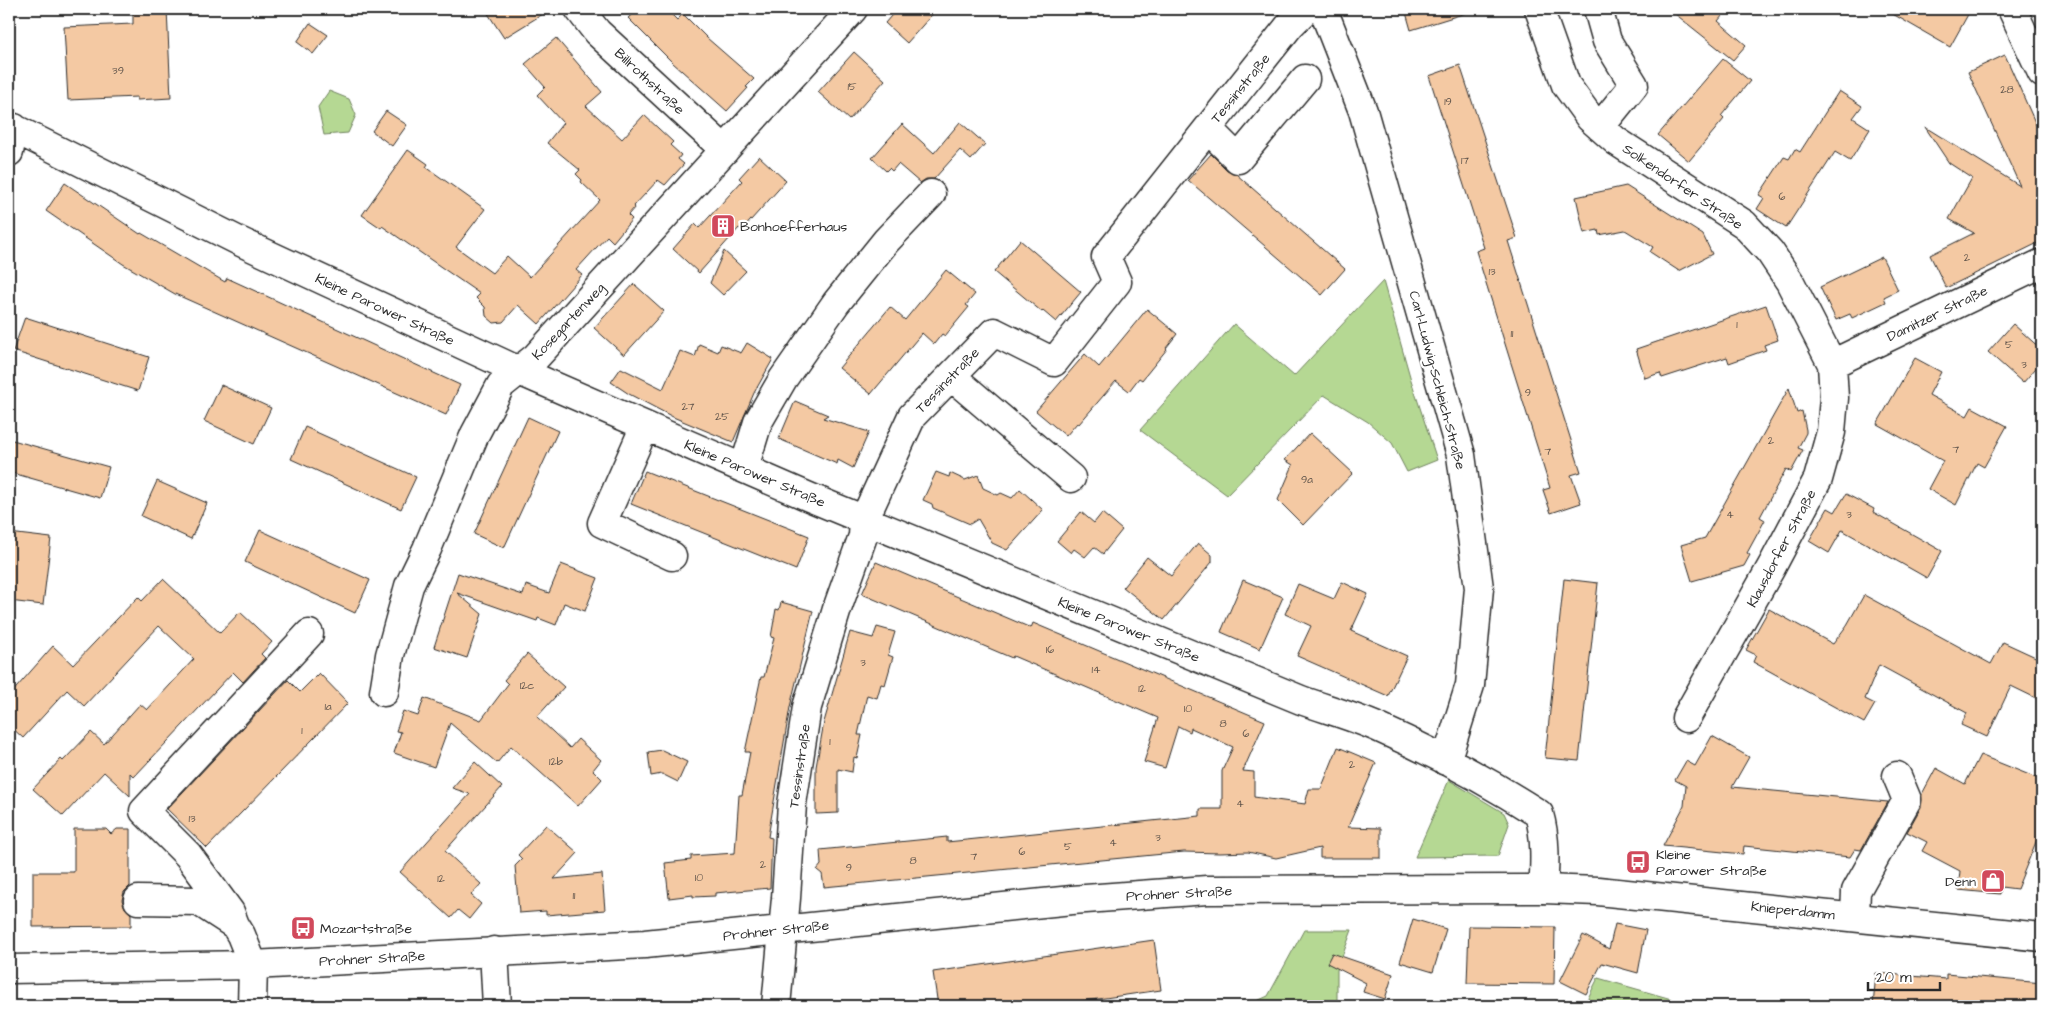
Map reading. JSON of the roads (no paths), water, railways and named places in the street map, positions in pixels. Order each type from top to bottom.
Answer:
[{"type":"street","name":"Billrothstraße","points":[[579,9],[597,32],[726,150]]},
{"type":"street","name":"Kosegartenweg","points":[[384,692],[390,655],[408,586],[427,549],[475,434],[501,385],[536,357],[853,9]]},
{"type":"street","name":"Tessinstraße","points":[[776,1006],[792,804],[807,707],[837,609],[863,536],[864,520],[912,416],[994,332],[1054,362],[1117,282],[1106,257],[1290,25],[1306,9]]},
{"type":"street","name":"Carl-Ludwig-Schleich-Straße","points":[[1323,9],[1363,111],[1461,455],[1479,588],[1470,685],[1446,760]]},
{"type":"street","name":"Solkendorfer Straße","points":[[1539,9],[1566,85],[1590,118],[1616,141],[1744,224],[1790,282],[1832,364]]},
{"type":"street","points":[[1598,9],[1607,41],[1634,85],[1600,127]]},
{"type":"street","points":[[2012,9],[2042,73]]},
{"type":"street","points":[[1208,129],[1238,159],[1305,79]]},
{"type":"street","name":"Kleine Parower Straße","points":[[10,135],[518,370],[645,426],[864,520],[1301,700],[1375,726],[1446,760],[1512,796],[1539,814],[1543,828],[1543,889]]},
{"type":"street","points":[[744,468],[758,422],[783,379],[836,303],[886,241],[931,194]]},
{"type":"street","name":"Damitzer Straße","points":[[1832,364],[2042,262]]},
{"type":"street","name":"Klausdorfer Straße","points":[[1686,718],[1772,566],[1818,479],[1830,432],[1834,398],[1832,364]]},
{"type":"street","points":[[951,376],[1071,478]]},
{"type":"street","points":[[645,426],[602,522],[672,556]]},
{"type":"street","points":[[252,1006],[252,965],[230,912],[188,855],[144,811],[309,634]]},
{"type":"street","points":[[1855,916],[1856,891],[1907,800],[1898,776]]},
{"type":"street","name":"Prohner Straße","points":[[9,969],[252,965],[645,944],[783,928],[1072,900],[1207,890],[1543,889]]},
{"type":"street","name":"Knieperdamm","points":[[1543,889],[1632,894],[2042,936]]},
{"type":"street","points":[[138,900],[198,901],[235,925]]},
{"type":"street","points":[[494,952],[497,1006]]},
{"type":"place","name":"Bonhoefferhaus","points":[[723,226]]},
{"type":"place","name":"Kleine Parower Straße","points":[[1638,862]]},
{"type":"place","name":"Denn","points":[[1993,881]]},
{"type":"place","name":"Mozartstraße","points":[[303,928]]}]
